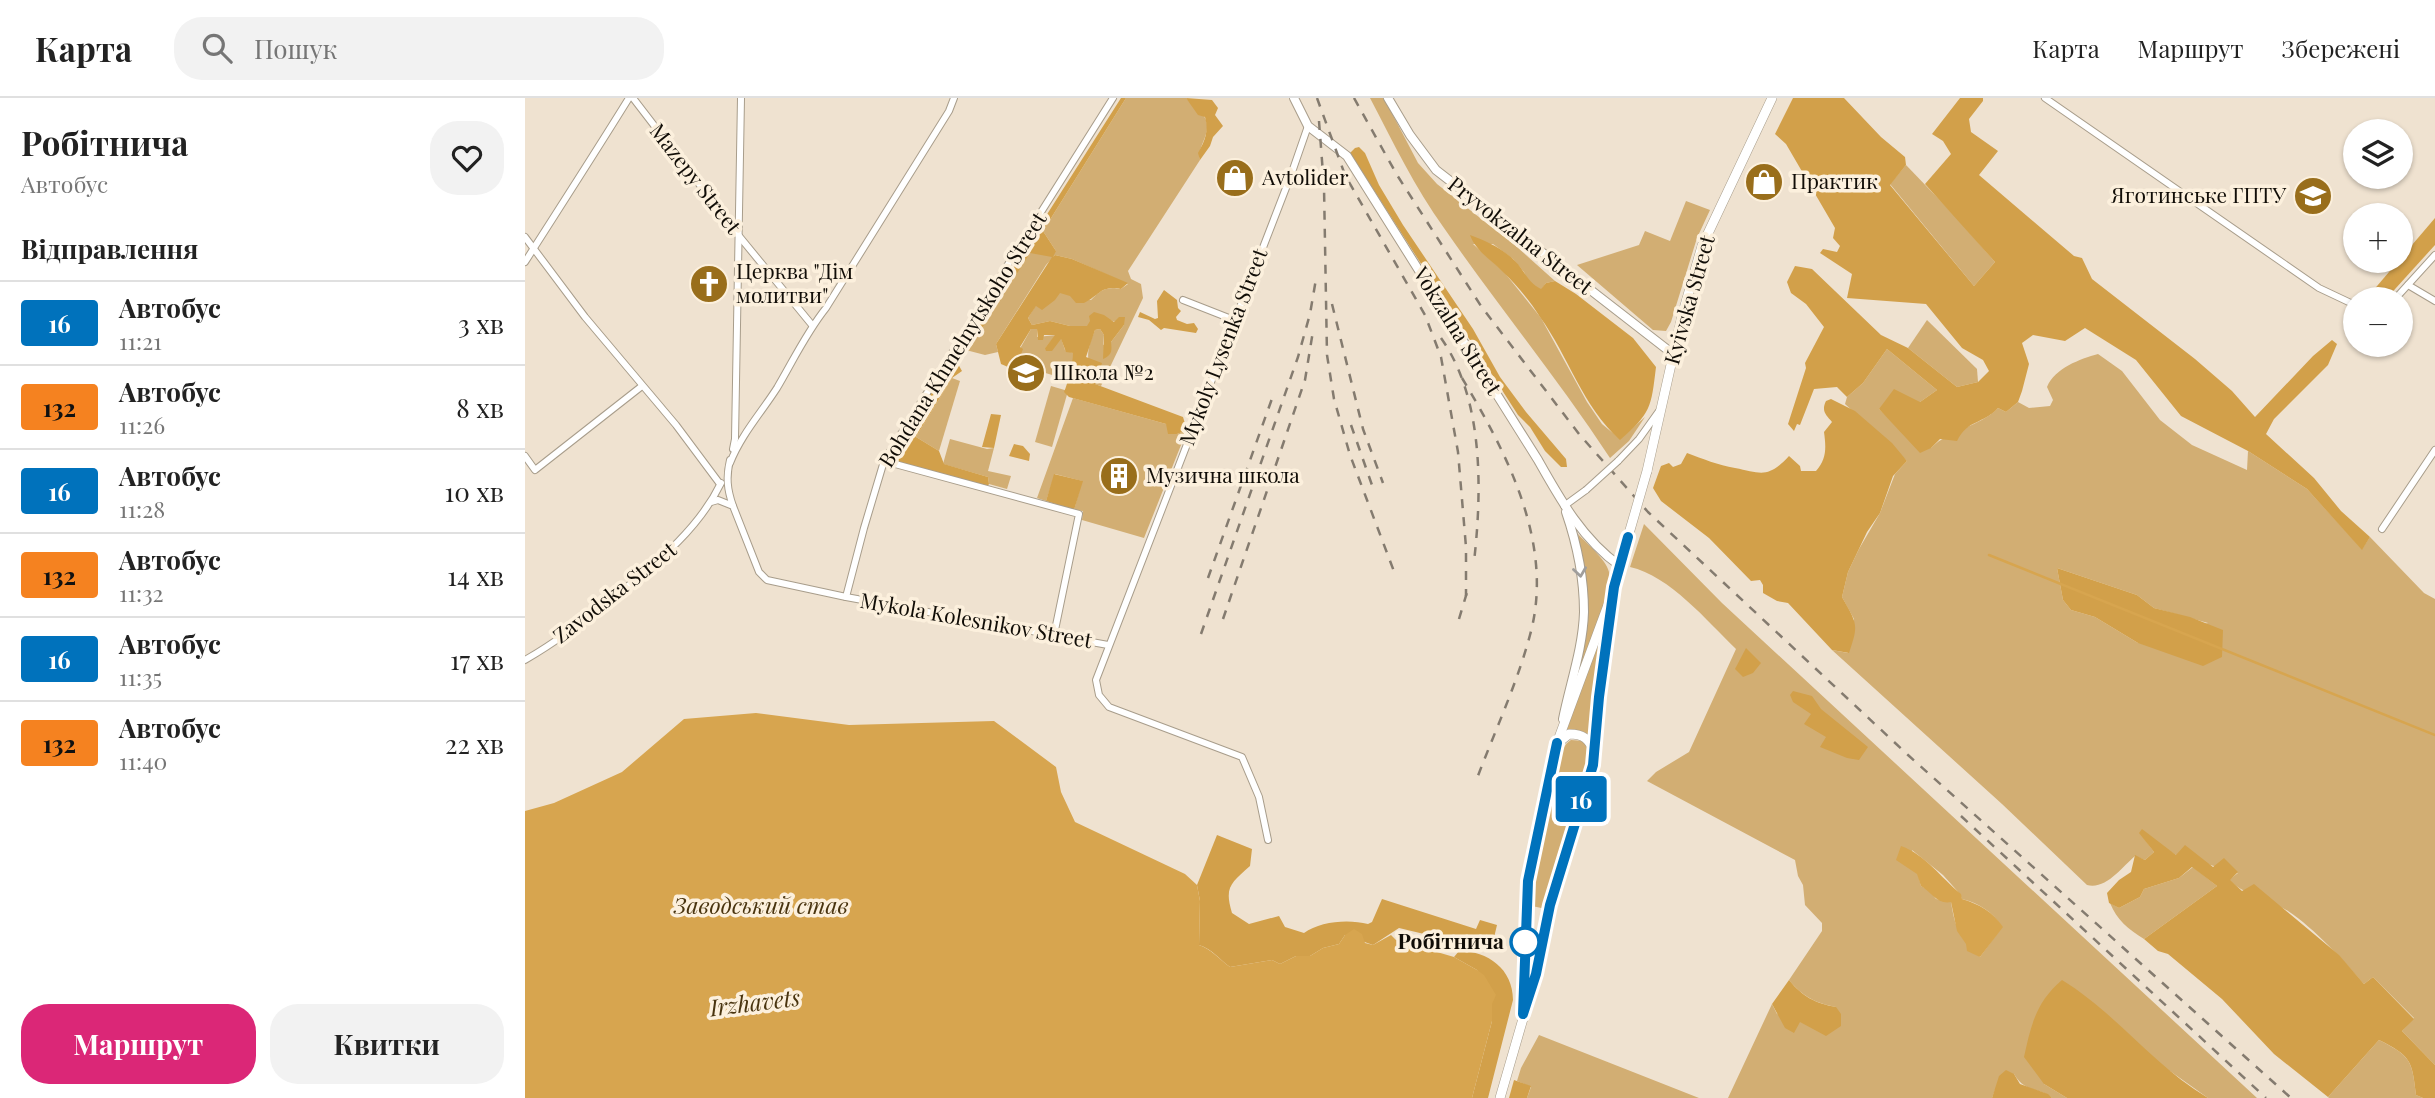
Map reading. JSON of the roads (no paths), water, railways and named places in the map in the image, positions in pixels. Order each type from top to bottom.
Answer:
[{"type":"main road","name":"Kyivska Street","points":[[1614,587],[1647,471],[1673,354],[1702,246],[1773,98]]},
{"type":"main road","points":[[1523,1014],[1528,881],[1557,743],[1614,587]]},
{"type":"main road","points":[[1500,1098],[1536,974],[1550,905],[1590,777],[1614,587]]},
{"type":"main road","points":[[1557,743],[1569,734],[1578,734],[1586,738],[1595,753]]},
{"type":"main road","points":[[1551,777],[1557,787],[1569,793],[1585,788]]},
{"type":"street","name":"Mazepy Street","points":[[631,98],[812,325]]},
{"type":"street","points":[[525,262],[631,98]]},
{"type":"street","points":[[711,502],[718,500],[730,504],[727,475],[735,439],[741,98]]},
{"type":"street","points":[[730,463],[736,448],[777,388],[812,325],[949,111],[954,98]]},
{"type":"street","name":"Bohdana Khmelnytskoho Street","points":[[846,597],[884,461],[1114,98]]},
{"type":"street","name":"Vokzalna Street","points":[[1294,98],[1308,126],[1346,156],[1538,460],[1564,506],[1587,536],[1620,566]]},
{"type":"street","name":"Pryvokzalna Street","points":[[1388,98],[1409,135],[1436,170],[1673,354]]},
{"type":"street","points":[[2045,98],[2319,288],[2343,299]]},
{"type":"street","name":"Mykoly Lysenka Street","points":[[1108,645],[1308,126]]},
{"type":"street","points":[[525,237],[720,484]]},
{"type":"street","points":[[2435,255],[2408,285],[2435,300]]},
{"type":"street","points":[[1183,300],[1234,320]]},
{"type":"street","points":[[525,456],[534,470],[642,386]]},
{"type":"street","points":[[1557,743],[1584,615],[1576,542],[1564,506],[1618,461],[1663,407]]},
{"type":"street","points":[[2382,529],[2435,450]]},
{"type":"street","points":[[884,461],[1079,514],[1054,635]]},
{"type":"street","name":"Zavodska Street","points":[[526,658],[591,616],[662,559],[686,536],[727,475]]},
{"type":"street","name":"Mykola Kolesnikov Street","points":[[730,504],[759,572],[768,580],[1108,645],[1096,680],[1099,695],[1109,707],[1242,757],[1259,797],[1268,840]]},
{"type":"water","name":"Заводський став","points":[[756,713],[849,725],[994,721],[1056,767],[1061,792],[1075,822],[1185,874],[1197,885],[1200,901],[1199,945],[1230,967],[1272,960],[1280,964],[1296,956],[1310,956],[1323,948],[1339,944],[1345,935],[1354,929],[1362,934],[1365,943],[1373,945],[1391,935],[1396,940],[1454,957],[1484,975],[1496,995],[1472,1098],[525,1098],[525,811],[554,803],[622,772],[684,719]]},
{"type":"water","points":[[1901,846],[1925,861],[1961,894],[1962,899],[1985,909],[2003,927],[1980,957],[1967,951],[1966,944],[1957,931],[1951,902],[1942,902],[1935,897],[1921,886],[1917,874],[1896,860]]},
{"type":"waterway","points":[[1989,555],[2435,735]]},
{"type":"railway","points":[[1317,98],[1345,175],[1425,315],[1441,357],[1458,452],[1466,547],[1466,596]]},
{"type":"railway","points":[[1354,98],[1397,175],[1481,306],[1579,434],[1648,512],[1908,755],[2291,1098]]},
{"type":"railway","points":[[1319,121],[1324,187],[1327,355],[1334,399],[1350,455],[1395,574]]},
{"type":"railway","points":[[1201,634],[1298,357],[1316,279]]},
{"type":"railway","points":[[1332,304],[1363,429],[1383,483]]},
{"type":"railway","points":[[1223,619],[1305,380],[1313,331]]},
{"type":"railway","points":[[1441,338],[1455,362],[1465,389],[1477,446],[1478,506],[1474,562]]},
{"type":"railway","points":[[1462,378],[1510,469],[1531,534],[1536,567],[1536,601],[1525,653],[1476,781]]},
{"type":"railway","points":[[1208,578],[1274,393]]},
{"type":"railway","points":[[1351,425],[1373,488]]},
{"type":"railway","points":[[1459,619],[1468,589]]},
{"type":"railway","points":[[1961,816],[2266,1098]]},
{"type":"place","name":"Avtolider","points":[[1235,178]]},
{"type":"place","name":"Практик","points":[[1764,182]]},
{"type":"place","name":"Яготинське ГПТУ","points":[[2313,196]]},
{"type":"place","name":"Церква \"Дім молитви\"","points":[[709,284]]},
{"type":"place","name":"Школа №2","points":[[1026,373]]},
{"type":"place","name":"Музична школа","points":[[1119,476]]},
{"type":"place","name":"Робітнича","points":[[1525,942]]},
{"type":"water label","name":"Irzhavets","points":[[755,1003]]}]
